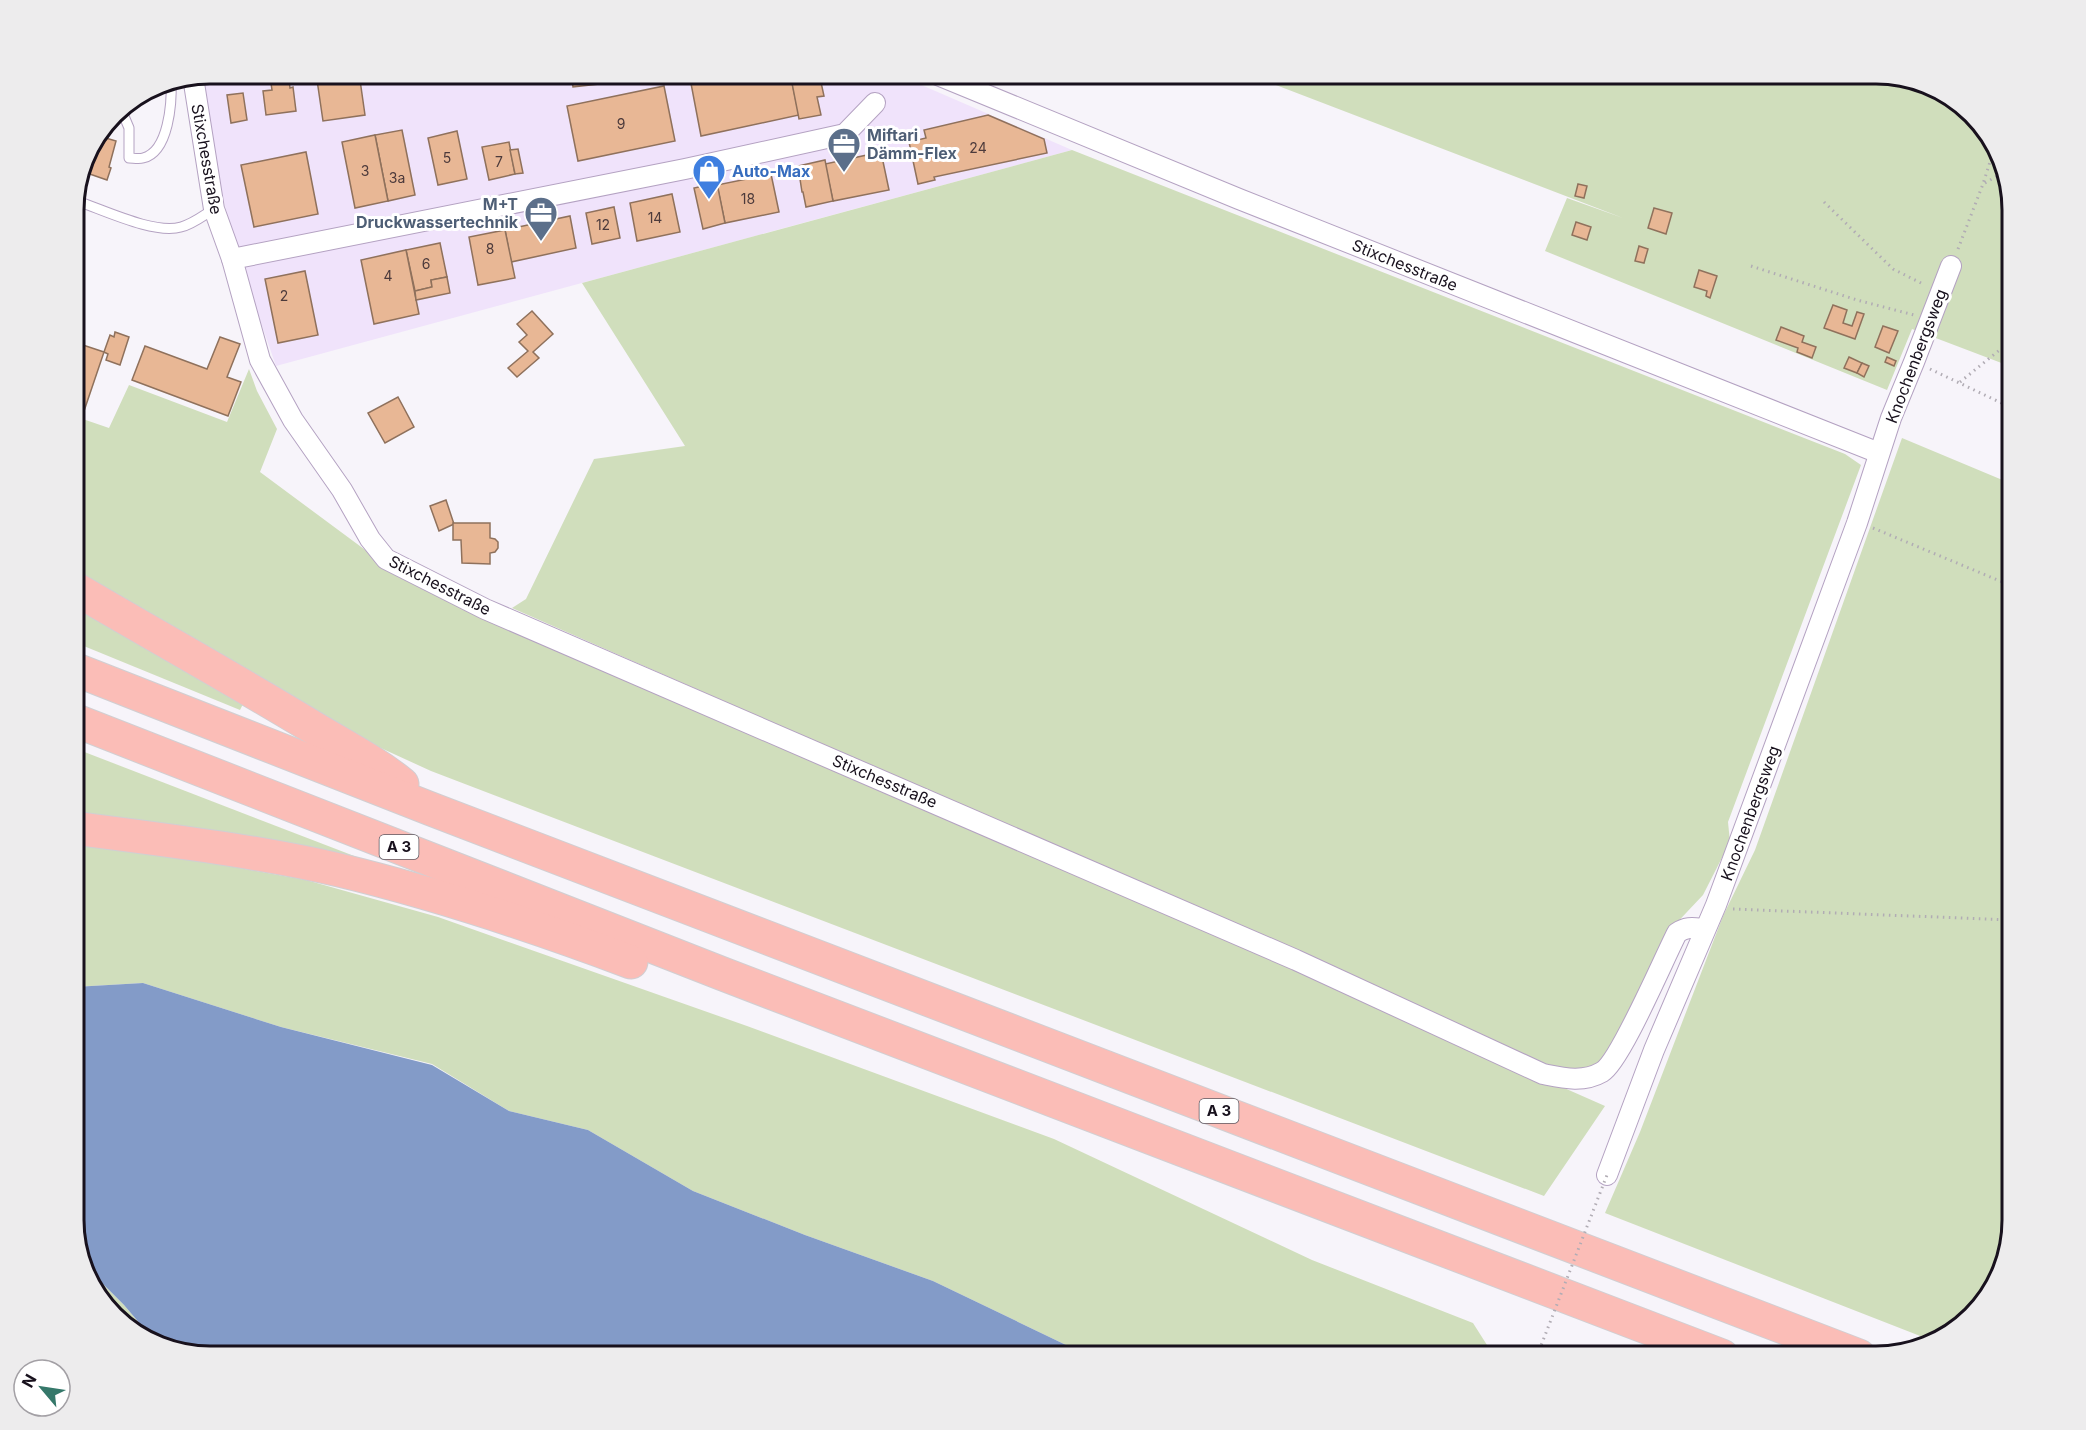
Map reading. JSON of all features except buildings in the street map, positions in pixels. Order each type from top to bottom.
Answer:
[{"type":"highway","points":[[84,594],[248,687],[380,766],[431,809]]},
{"type":"highway","name":"A 3","points":[[84,673],[431,809],[1833,1346]]},
{"type":"highway","name":"A 3","points":[[84,724],[723,974],[1696,1346]]},
{"type":"highway","points":[[84,829],[263,855],[338,870],[414,889],[529,924],[667,975],[723,974]]},
{"type":"street","name":"Stixchesstraße","points":[[957,84],[1261,208],[1879,453]]},
{"type":"street","name":"Stixchesstraße","points":[[194,85],[214,209],[232,259],[260,360],[293,420],[342,490],[370,540],[386,559],[485,609],[1296,960],[1543,1074],[1573,1080],[1602,1072],[1611,1063],[1632,1025],[1677,933],[1690,927],[1705,929]]},
{"type":"street","points":[[232,259],[685,169],[846,134],[875,103]]},
{"type":"street","name":"Knochenbergsweg","points":[[1607,1175],[1654,1050],[1716,905],[1857,523],[1891,418],[1951,266]]},
{"type":"lane","points":[[125,117],[129,128],[129,158],[145,158],[158,148],[168,124],[172,103],[171,91]]},
{"type":"lane","points":[[84,203],[157,229],[180,227],[214,209]]},
{"type":"path","points":[[1951,266],[1991,159]]},
{"type":"path","points":[[1983,184],[1997,176]]},
{"type":"path","points":[[1824,202],[1893,268],[1941,293]]},
{"type":"path","points":[[1751,266],[1857,300],[1930,320]]},
{"type":"path","points":[[1959,382],[2002,349]]},
{"type":"path","points":[[1914,362],[2002,403]]},
{"type":"path","points":[[1857,523],[1892,535],[2002,581]]},
{"type":"path","points":[[1716,905],[1730,909],[2002,920]]},
{"type":"path","points":[[1541,1346],[1607,1175]]},
{"type":"shaded area","points":[[919,84],[1072,150],[276,366],[236,251],[196,85]]},
{"type":"green space","points":[[1273,84],[1876,84],[1900,86],[1932,97],[1959,115],[1971,127],[1989,154],[1998,178],[2002,210],[2002,363],[1912,329],[1887,390],[1545,251],[1567,198],[1623,218]]},
{"type":"green space","points":[[1072,150],[1845,454],[1861,465],[1728,822],[1730,842],[1703,895],[1670,930],[1610,1049],[1593,1069],[1575,1073],[1544,1068],[988,817],[512,608],[526,599],[594,459],[685,446],[582,283]]},
{"type":"green space","points":[[249,369],[257,391],[277,429],[260,472],[372,555],[1294,969],[1605,1106],[1544,1196],[431,771],[348,733],[84,578],[84,419],[109,428],[129,385],[227,422]]},
{"type":"green space","points":[[1902,438],[2002,480],[2001,1236],[1989,1276],[1971,1303],[1946,1325],[1922,1337],[1605,1213],[1640,1132],[1723,916],[1755,850]]},
{"type":"green space","points":[[84,610],[245,700],[240,710],[84,646]]},
{"type":"green space","points":[[84,752],[362,859],[84,819]]},
{"type":"green space","points":[[84,843],[168,855],[306,880],[438,917],[747,1026],[1054,1139],[1312,1260],[1473,1323],[1488,1346],[1068,1346],[933,1281],[805,1235],[693,1191],[588,1130],[509,1111],[432,1064],[281,1027],[143,983],[84,986]]},
{"type":"green space","points":[[100,1281],[142,1326],[115,1303]]},
{"type":"water","points":[[143,983],[281,1027],[432,1065],[509,1111],[588,1130],[693,1191],[805,1235],[933,1281],[1068,1346],[210,1346],[178,1342],[142,1326],[100,1281],[88,1252],[84,1228],[84,986]]},
{"type":"place","name":"Miftari Dämm-Flex","points":[[844,173]]},
{"type":"place","name":"Auto-Max","points":[[709,200]]},
{"type":"place","name":"M+T Druckwassertechnik","points":[[541,242]]}]
